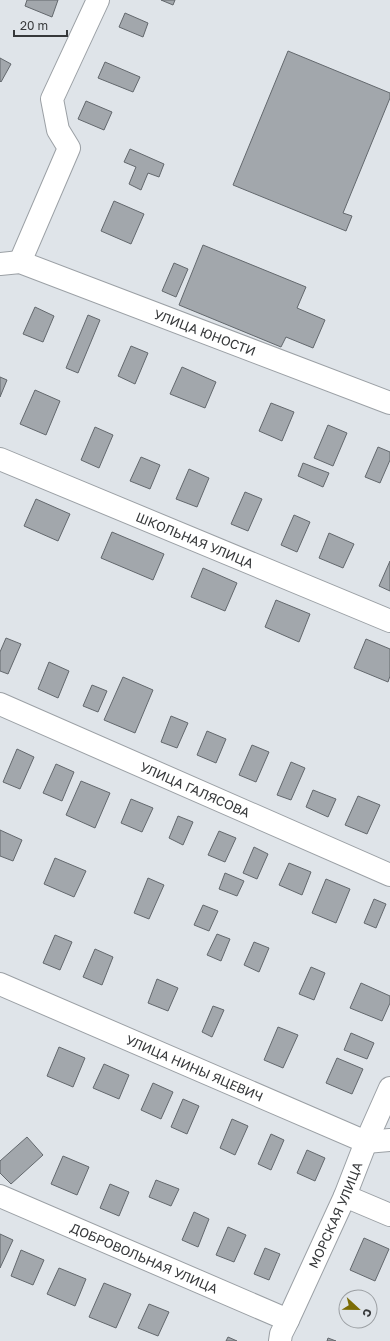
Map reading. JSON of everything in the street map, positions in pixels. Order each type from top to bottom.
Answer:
[{"type":"street","points":[[10,263],[70,148],[58,130],[52,99],[98,0]]},
{"type":"street","name":"УЛИЦА ЮНОСТИ","points":[[10,263],[390,403]]},
{"type":"street","name":"ШКОЛЬНАЯ УЛИЦА","points":[[0,459],[390,621]]},
{"type":"street","name":"УЛИЦА ГАЛЯСОВА","points":[[0,704],[390,875]]},
{"type":"street","name":"УЛИЦА НИНЫ ЯЦЕВИЧ","points":[[0,984],[366,1142],[390,1140]]},
{"type":"street","name":"МОРСКАЯ УЛИЦА","points":[[280,1341],[281,1334],[345,1196],[366,1142],[390,1088]]},
{"type":"street","name":"ДОБРОВОЛЬНАЯ УЛИЦА","points":[[0,1196],[288,1320]]},
{"type":"street","points":[[345,1196],[390,1215]]},
{"type":"building","points":[[27,0],[58,0],[52,17],[25,6]]},
{"type":"building","points":[[161,0],[175,0],[173,5]]},
{"type":"building","points":[[125,13],[148,23],[143,37],[119,27]]},
{"type":"building","points":[[288,51],[390,93],[390,98],[343,213],[352,216],[346,231],[233,185]]},
{"type":"building","points":[[0,58],[11,64],[1,82],[0,81]]},
{"type":"building","points":[[105,62],[140,77],[133,92],[98,78]]},
{"type":"building","points":[[86,101],[112,112],[104,130],[78,119]]},
{"type":"building","points":[[130,149],[164,164],[159,177],[148,173],[141,190],[129,184],[136,167],[124,162]]},
{"type":"building","points":[[114,201],[144,214],[131,244],[101,231]]},
{"type":"building","points":[[203,245],[306,287],[297,308],[325,320],[313,348],[286,337],[281,347],[179,305]]},
{"type":"building","points":[[174,263],[188,269],[176,297],[162,291]]},
{"type":"building","points":[[35,307],[54,316],[43,342],[23,334]]},
{"type":"building","points":[[88,315],[100,320],[78,373],[66,368]]},
{"type":"building","points":[[131,346],[148,353],[135,384],[118,376]]},
{"type":"building","points":[[182,367],[216,382],[205,408],[170,394]]},
{"type":"building","points":[[0,377],[7,380],[0,397]]},
{"type":"building","points":[[35,390],[60,401],[46,435],[20,424]]},
{"type":"building","points":[[271,403],[294,412],[282,441],[259,431]]},
{"type":"building","points":[[328,425],[347,433],[333,466],[314,458]]},
{"type":"building","points":[[95,427],[113,435],[99,468],[81,460]]},
{"type":"building","points":[[378,447],[390,452],[390,460],[380,483],[365,477]]},
{"type":"building","points":[[141,457],[160,465],[150,489],[130,481]]},
{"type":"building","points":[[303,463],[329,473],[323,487],[298,476]]},
{"type":"building","points":[[189,469],[209,478],[197,507],[176,499]]},
{"type":"building","points":[[245,492],[262,499],[248,531],[231,524]]},
{"type":"building","points":[[36,499],[70,514],[58,541],[24,526]]},
{"type":"building","points":[[294,515],[310,522],[297,552],[281,545]]},
{"type":"building","points":[[112,532],[164,554],[153,580],[101,558]]},
{"type":"building","points":[[329,533],[354,544],[343,568],[319,558]]},
{"type":"building","points":[[390,561],[390,591],[379,586]]},
{"type":"building","points":[[203,568],[237,583],[225,611],[191,597]]},
{"type":"building","points":[[276,600],[310,614],[299,642],[265,627]]},
{"type":"building","points":[[6,638],[21,644],[8,674],[0,671],[0,652]]},
{"type":"building","points":[[366,639],[390,649],[390,676],[388,682],[354,668]]},
{"type":"building","points":[[49,662],[69,671],[58,698],[38,689]]},
{"type":"building","points":[[123,677],[153,690],[135,733],[104,720]]},
{"type":"building","points":[[92,685],[107,691],[98,712],[83,706]]},
{"type":"building","points":[[171,716],[188,723],[177,748],[161,742]]},
{"type":"building","points":[[207,731],[226,739],[216,763],[197,755]]},
{"type":"building","points":[[252,745],[269,752],[256,782],[239,775]]},
{"type":"building","points":[[17,749],[34,757],[20,789],[3,782]]},
{"type":"building","points":[[291,762],[305,768],[291,800],[277,795]]},
{"type":"building","points":[[56,764],[74,772],[62,801],[43,793]]},
{"type":"building","points":[[81,781],[110,793],[95,828],[66,815]]},
{"type":"building","points":[[313,790],[336,799],[328,817],[306,807]]},
{"type":"building","points":[[358,796],[380,805],[367,834],[345,825]]},
{"type":"building","points":[[131,799],[153,808],[142,832],[121,823]]},
{"type":"building","points":[[178,816],[193,822],[183,845],[169,838]]},
{"type":"building","points":[[0,830],[22,840],[13,861],[0,856]]},
{"type":"building","points":[[219,831],[236,838],[225,862],[208,855]]},
{"type":"building","points":[[254,847],[268,854],[257,879],[243,873]]},
{"type":"building","points":[[55,858],[86,871],[74,897],[44,884]]},
{"type":"building","points":[[289,863],[311,872],[302,895],[279,885]]},
{"type":"building","points":[[225,873],[244,881],[237,896],[219,889]]},
{"type":"building","points":[[148,878],[164,885],[149,919],[134,913]]},
{"type":"building","points":[[326,879],[350,889],[336,923],[312,913]]},
{"type":"building","points":[[374,899],[386,904],[376,928],[364,923]]},
{"type":"building","points":[[203,905],[218,911],[209,931],[194,925]]},
{"type":"building","points":[[217,934],[230,939],[221,961],[207,955]]},
{"type":"building","points":[[55,935],[72,942],[60,970],[43,963]]},
{"type":"building","points":[[254,942],[269,948],[259,972],[244,965]]},
{"type":"building","points":[[95,949],[113,957],[102,985],[83,977]]},
{"type":"building","points":[[311,967],[325,973],[314,1000],[299,994]]},
{"type":"building","points":[[157,979],[178,988],[168,1011],[148,1003]]},
{"type":"building","points":[[361,983],[390,996],[390,1003],[382,1021],[350,1008]]},
{"type":"building","points":[[213,1006],[224,1010],[212,1037],[202,1032]]},
{"type":"building","points":[[278,1027],[298,1035],[283,1068],[264,1060]]},
{"type":"building","points":[[351,1033],[374,1043],[367,1059],[344,1050]]},
{"type":"building","points":[[59,1047],[85,1058],[73,1087],[47,1076]]},
{"type":"building","points":[[337,1058],[363,1069],[352,1094],[326,1083]]},
{"type":"building","points":[[104,1064],[129,1075],[119,1099],[93,1088]]},
{"type":"building","points":[[153,1083],[173,1092],[161,1119],[141,1110]]},
{"type":"building","points":[[183,1099],[199,1106],[187,1134],[171,1127]]},
{"type":"building","points":[[232,1119],[248,1126],[235,1155],[220,1148]]},
{"type":"building","points":[[271,1134],[284,1140],[271,1170],[258,1164]]},
{"type":"building","points":[[27,1137],[43,1155],[11,1184],[0,1173],[0,1161]]},
{"type":"building","points":[[307,1150],[325,1158],[315,1181],[297,1173]]},
{"type":"building","points":[[63,1156],[89,1167],[77,1195],[51,1184]]},
{"type":"building","points":[[156,1180],[179,1189],[171,1206],[149,1197]]},
{"type":"building","points":[[110,1184],[129,1192],[119,1216],[100,1208]]},
{"type":"building","points":[[194,1212],[209,1219],[198,1247],[182,1240]]},
{"type":"building","points":[[228,1227],[246,1235],[234,1262],[216,1255]]},
{"type":"building","points":[[0,1234],[13,1240],[0,1268]]},
{"type":"building","points":[[364,1238],[389,1249],[375,1281],[350,1270]]},
{"type":"building","points":[[265,1248],[280,1254],[269,1280],[254,1274]]},
{"type":"building","points":[[21,1250],[44,1260],[33,1285],[11,1276]]},
{"type":"building","points":[[59,1268],[86,1279],[75,1306],[47,1294]]},
{"type":"building","points":[[104,1283],[131,1294],[116,1328],[89,1317]]},
{"type":"building","points":[[149,1304],[169,1312],[158,1336],[138,1328]]},
{"type":"building","points":[[228,1337],[237,1341],[226,1341]]},
{"type":"building","points":[[328,1338],[336,1341],[327,1341]]}]
